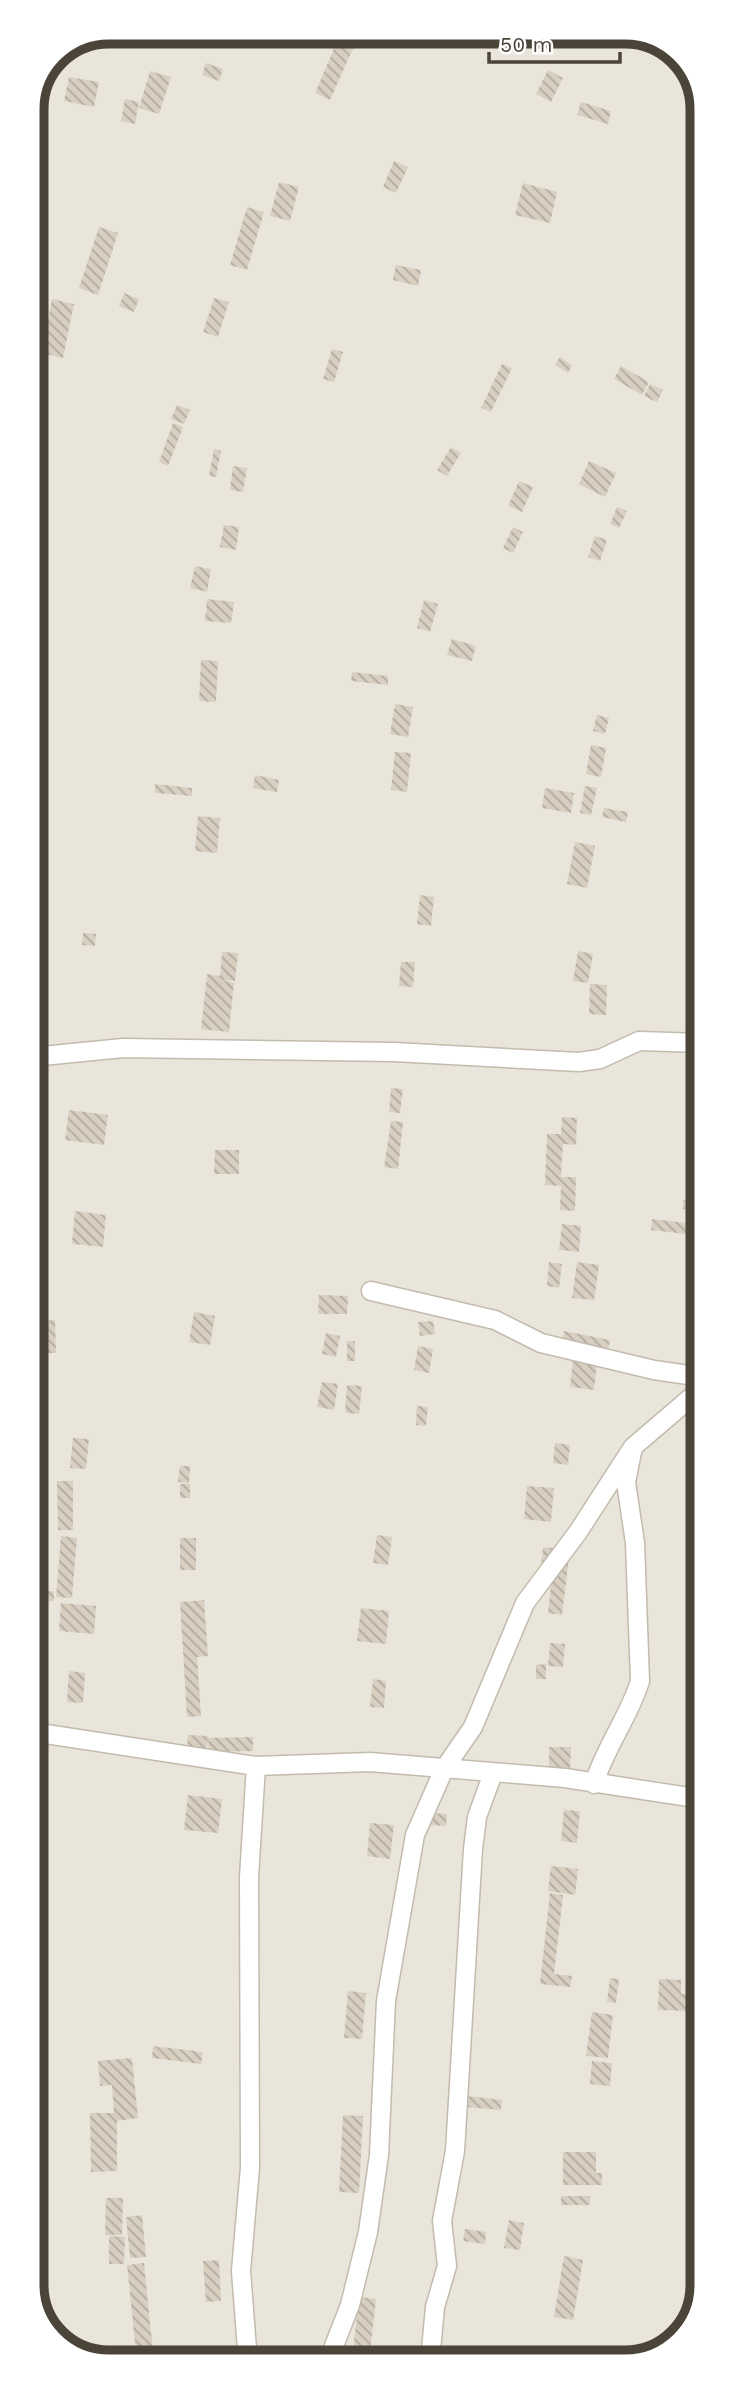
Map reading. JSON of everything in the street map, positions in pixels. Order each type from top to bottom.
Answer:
[{"type":"street","points":[[44,1056],[123,1048],[394,1052],[579,1062],[600,1059],[639,1041],[690,1042]]},
{"type":"street","points":[[372,1291],[495,1320],[541,1343],[654,1370],[690,1375]]},
{"type":"street","points":[[332,2350],[351,2305],[368,2232],[379,2155],[386,2001],[415,1835],[444,1769],[473,1727],[525,1603],[578,1532],[633,1447],[690,1398]]},
{"type":"street","points":[[594,1784],[604,1754],[634,1702],[640,1681],[635,1543],[626,1482],[633,1447]]},
{"type":"street","points":[[44,1734],[256,1766],[370,1762],[565,1778],[690,1797]]},
{"type":"street","points":[[247,2350],[241,2271],[250,2167],[249,1877],[256,1766]]},
{"type":"street","points":[[431,2350],[435,2307],[447,2266],[442,2221],[455,2151],[473,1849],[477,1817],[493,1773]]},
{"type":"shaded area","points":[[630,44],[658,52],[668,60],[682,76],[689,96],[690,2286],[689,2298],[679,2322],[658,2342],[638,2349],[104,2350],[76,2342],[66,2334],[52,2318],[45,2298],[44,108],[45,96],[55,72],[72,55],[96,45]]},
{"type":"building","points":[[336,44],[355,44],[330,100],[315,93]]},
{"type":"building","points":[[206,63],[223,69],[219,81],[202,75]]},
{"type":"building","points":[[548,70],[563,78],[551,102],[536,94]]},
{"type":"building","points":[[150,71],[171,77],[159,114],[139,108]]},
{"type":"building","points":[[69,77],[99,82],[94,107],[64,101]]},
{"type":"building","points":[[125,99],[139,102],[135,124],[121,121]]},
{"type":"building","points":[[581,102],[611,111],[608,124],[577,115]]},
{"type":"building","points":[[394,161],[408,167],[396,193],[383,187]]},
{"type":"building","points":[[279,182],[299,187],[290,221],[270,216]]},
{"type":"building","points":[[523,183],[557,192],[550,223],[515,215]]},
{"type":"building","points":[[247,207],[264,212],[247,270],[230,265]]},
{"type":"building","points":[[99,227],[118,233],[98,295],[79,288]]},
{"type":"building","points":[[396,265],[421,270],[418,286],[393,280]]},
{"type":"building","points":[[124,293],[139,299],[134,312],[119,306]]},
{"type":"building","points":[[214,298],[229,302],[218,337],[203,332]]},
{"type":"building","points":[[52,299],[74,304],[63,358],[44,353]]},
{"type":"building","points":[[332,349],[343,352],[334,382],[323,379]]},
{"type":"building","points":[[560,357],[572,365],[568,373],[555,365]]},
{"type":"building","points":[[502,364],[512,368],[491,412],[481,408]]},
{"type":"building","points":[[621,366],[649,382],[642,395],[614,379]]},
{"type":"building","points":[[650,384],[663,390],[657,402],[644,396]]},
{"type":"building","points":[[177,405],[190,410],[184,424],[171,419]]},
{"type":"building","points":[[173,423],[183,427],[168,466],[159,462]]},
{"type":"building","points":[[451,447],[461,453],[447,476],[437,470]]},
{"type":"building","points":[[214,449],[221,451],[216,477],[209,476]]},
{"type":"building","points":[[589,461],[616,473],[605,497],[579,484]]},
{"type":"building","points":[[233,466],[247,468],[243,492],[230,490]]},
{"type":"building","points":[[519,481],[533,487],[522,512],[508,506]]},
{"type":"building","points":[[617,507],[627,511],[619,528],[610,524]]},
{"type":"building","points":[[224,525],[239,527],[236,550],[220,547]]},
{"type":"building","points":[[513,527],[523,532],[513,553],[503,548]]},
{"type":"building","points":[[595,536],[607,540],[600,561],[588,557]]},
{"type":"building","points":[[195,566],[211,569],[207,592],[190,588]]},
{"type":"building","points":[[207,599],[234,602],[231,623],[205,621]]},
{"type":"building","points":[[424,600],[438,604],[430,632],[417,628]]},
{"type":"building","points":[[452,639],[476,646],[472,661],[447,655]]},
{"type":"building","points":[[201,660],[218,661],[216,702],[199,701]]},
{"type":"building","points":[[352,672],[388,676],[388,685],[351,681]]},
{"type":"building","points":[[395,704],[413,707],[408,737],[390,734]]},
{"type":"building","points":[[597,715],[609,718],[605,734],[593,731]]},
{"type":"building","points":[[591,745],[606,748],[601,777],[586,774]]},
{"type":"building","points":[[395,752],[411,753],[407,792],[391,790]]},
{"type":"building","points":[[255,775],[279,780],[277,792],[253,788]]},
{"type":"building","points":[[155,784],[192,788],[192,796],[155,793]]},
{"type":"building","points":[[585,786],[597,788],[591,815],[580,813]]},
{"type":"building","points":[[545,788],[574,793],[571,813],[542,808]]},
{"type":"building","points":[[604,808],[628,812],[626,822],[602,817]]},
{"type":"building","points":[[198,816],[220,818],[217,853],[195,851]]},
{"type":"building","points":[[575,842],[595,846],[587,888],[567,884]]},
{"type":"building","points":[[420,895],[434,897],[431,926],[417,924]]},
{"type":"building","points":[[83,933],[96,934],[95,946],[82,945]]},
{"type":"building","points":[[578,951],[593,954],[588,983],[573,981]]},
{"type":"building","points":[[222,952],[238,953],[235,981],[220,980],[234,983],[229,1032],[201,1029],[207,974],[220,976]]},
{"type":"building","points":[[401,962],[415,962],[413,987],[399,986]]},
{"type":"building","points":[[590,984],[607,985],[606,1015],[589,1014]]},
{"type":"building","points":[[391,1088],[403,1089],[400,1113],[389,1112]]},
{"type":"building","points":[[69,1110],[108,1115],[104,1145],[65,1140]]},
{"type":"building","points":[[562,1117],[577,1118],[576,1145],[563,1144],[561,1177],[576,1177],[575,1211],[560,1210],[561,1186],[545,1185],[547,1134],[561,1134]]},
{"type":"building","points":[[391,1121],[403,1122],[398,1169],[384,1167]]},
{"type":"building","points":[[215,1150],[239,1150],[239,1174],[214,1174]]},
{"type":"building","points":[[683,1200],[690,1201],[690,1210],[683,1209]]},
{"type":"building","points":[[75,1211],[106,1215],[103,1247],[72,1244]]},
{"type":"building","points":[[652,1219],[690,1223],[690,1235],[651,1230]]},
{"type":"building","points":[[562,1224],[581,1226],[579,1252],[559,1250]]},
{"type":"building","points":[[549,1262],[562,1264],[559,1288],[547,1286]]},
{"type":"building","points":[[577,1262],[599,1265],[594,1300],[572,1298]]},
{"type":"building","points":[[319,1295],[348,1296],[347,1314],[318,1314]]},
{"type":"building","points":[[194,1312],[215,1316],[210,1345],[189,1342]]},
{"type":"building","points":[[55,1320],[56,1353],[44,1353],[44,1321]]},
{"type":"building","points":[[433,1321],[435,1334],[420,1336],[418,1322]]},
{"type":"building","points":[[564,1331],[610,1340],[608,1350],[562,1341]]},
{"type":"building","points":[[326,1333],[340,1336],[336,1357],[322,1354]]},
{"type":"building","points":[[347,1341],[355,1341],[355,1361],[347,1361]]},
{"type":"building","points":[[418,1346],[433,1349],[429,1373],[414,1370]]},
{"type":"building","points":[[573,1359],[597,1362],[594,1390],[570,1387]]},
{"type":"building","points":[[322,1382],[338,1384],[334,1410],[317,1407]]},
{"type":"building","points":[[347,1385],[362,1386],[359,1414],[345,1413]]},
{"type":"building","points":[[417,1406],[428,1407],[426,1426],[416,1425]]},
{"type":"building","points":[[73,1438],[89,1439],[86,1469],[70,1468]]},
{"type":"building","points":[[555,1443],[570,1445],[568,1465],[553,1463]]},
{"type":"building","points":[[180,1466],[190,1466],[189,1483],[178,1482]]},
{"type":"building","points":[[57,1481],[73,1481],[73,1530],[58,1530]]},
{"type":"building","points":[[180,1484],[190,1484],[190,1498],[180,1498]]},
{"type":"building","points":[[527,1486],[554,1488],[551,1522],[524,1519]]},
{"type":"building","points":[[377,1535],[392,1537],[388,1565],[373,1563]]},
{"type":"building","points":[[61,1536],[77,1538],[72,1598],[56,1597]]},
{"type":"building","points":[[180,1538],[196,1538],[196,1570],[180,1570]]},
{"type":"building","points":[[543,1547],[570,1550],[562,1615],[548,1613],[552,1577],[540,1575]]},
{"type":"building","points":[[44,1591],[54,1591],[54,1601],[44,1601]]},
{"type":"building","points":[[204,1600],[208,1656],[197,1657],[201,1716],[187,1717],[180,1602]]},
{"type":"building","points":[[61,1603],[96,1606],[94,1634],[59,1631]]},
{"type":"building","points":[[361,1608],[389,1611],[386,1644],[357,1641]]},
{"type":"building","points":[[550,1643],[565,1644],[563,1667],[548,1666]]},
{"type":"building","points":[[546,1664],[546,1679],[536,1679],[536,1665]]},
{"type":"building","points":[[69,1671],[85,1673],[83,1703],[67,1702]]},
{"type":"building","points":[[373,1679],[386,1681],[384,1708],[370,1707]]},
{"type":"building","points":[[188,1735],[208,1736],[207,1752],[187,1751]]},
{"type":"building","points":[[253,1737],[253,1751],[209,1752],[208,1738]]},
{"type":"building","points":[[549,1747],[571,1747],[570,1772],[549,1772]]},
{"type":"building","points":[[188,1795],[222,1799],[218,1833],[184,1830]]},
{"type":"building","points":[[564,1810],[580,1811],[577,1843],[561,1841]]},
{"type":"building","points":[[430,1813],[447,1814],[446,1826],[429,1825]]},
{"type":"building","points":[[370,1823],[394,1825],[390,1859],[367,1856]]},
{"type":"building","points":[[551,1866],[578,1869],[575,1895],[548,1891]]},
{"type":"building","points":[[550,1893],[563,1895],[554,1974],[572,1976],[570,1987],[540,1984]]},
{"type":"building","points":[[610,1978],[619,1979],[616,2003],[607,2002]]},
{"type":"building","points":[[659,1979],[681,1980],[681,1994],[690,1994],[690,2011],[658,2010]]},
{"type":"building","points":[[348,1991],[366,1993],[362,2039],[344,2038]]},
{"type":"building","points":[[592,2012],[613,2015],[608,2058],[586,2056]]},
{"type":"building","points":[[153,2046],[203,2052],[201,2064],[152,2058]]},
{"type":"building","points":[[132,2058],[138,2118],[117,2121],[117,2171],[91,2172],[90,2113],[114,2113],[112,2085],[100,2086],[98,2061]]},
{"type":"building","points":[[592,2061],[612,2063],[610,2086],[590,2084]]},
{"type":"building","points":[[467,2096],[502,2100],[501,2110],[466,2107]]},
{"type":"building","points":[[343,2115],[363,2116],[359,2193],[339,2192]]},
{"type":"building","points":[[563,2152],[596,2152],[596,2173],[602,2173],[602,2185],[563,2185]]},
{"type":"building","points":[[561,2196],[590,2196],[590,2205],[561,2205]]},
{"type":"building","points":[[106,2198],[123,2198],[122,2235],[105,2235]]},
{"type":"building","points":[[142,2215],[146,2257],[130,2258],[126,2217]]},
{"type":"building","points":[[509,2220],[524,2223],[520,2250],[504,2248]]},
{"type":"building","points":[[465,2229],[486,2232],[485,2244],[463,2241]]},
{"type":"building","points":[[109,2236],[125,2237],[124,2264],[109,2264]]},
{"type":"building","points":[[564,2256],[583,2260],[573,2320],[554,2317]]},
{"type":"building","points":[[219,2260],[221,2301],[206,2302],[203,2261]]},
{"type":"building","points":[[144,2263],[153,2350],[136,2350],[127,2265]]},
{"type":"building","points":[[359,2297],[376,2299],[370,2350],[353,2350]]}]
